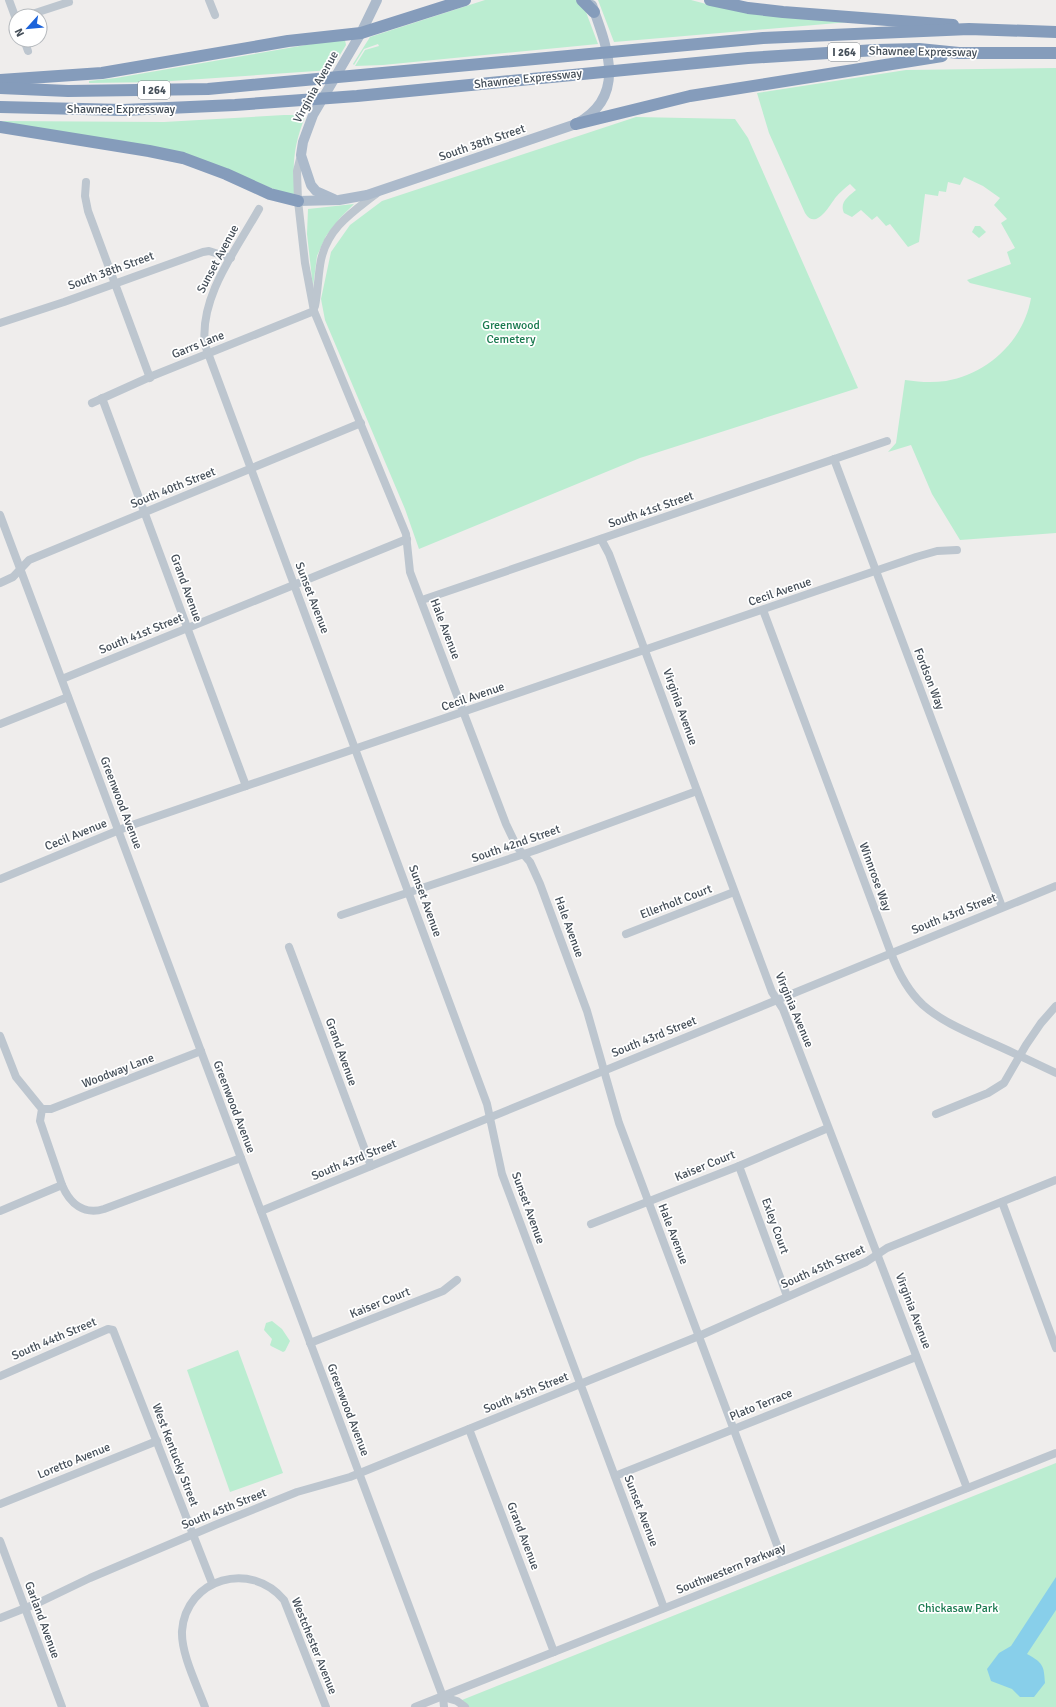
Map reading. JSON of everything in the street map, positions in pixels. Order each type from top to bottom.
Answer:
[{"type":"highway","points":[[0,80],[102,73],[288,41],[361,33],[464,0]]},
{"type":"highway","points":[[582,0],[594,12]]},
{"type":"highway","points":[[710,0],[748,8],[783,12],[946,23],[969,29]]},
{"type":"highway","name":"Shawnee Expressway","points":[[0,88],[154,90],[208,89],[829,34],[969,29],[1056,32]]},
{"type":"highway","name":"Shawnee Expressway","points":[[0,107],[123,110],[185,108],[357,96],[748,58],[876,50],[919,49],[959,53],[1056,53]]},
{"type":"highway","points":[[576,124],[690,96],[959,53]]},
{"type":"highway","points":[[0,127],[184,158],[226,174],[270,194],[298,201]]},
{"type":"main road","name":"Virginia Avenue","points":[[301,155],[306,132],[313,115],[361,33],[377,0]]},
{"type":"main road","name":"South 38th Street","points":[[298,201],[339,200],[379,192],[576,124],[588,118],[598,107],[607,90],[610,78],[609,62],[603,38],[590,0]]},
{"type":"main road","points":[[301,155],[308,178],[316,191],[326,197],[339,200]]},
{"type":"street","points":[[209,0],[215,15]]},
{"type":"street","points":[[48,9],[69,2]]},
{"type":"street","name":"Virginia Avenue","points":[[301,155],[297,171],[298,201],[305,263],[314,311]]},
{"type":"street","points":[[86,182],[85,196],[88,211],[150,378]]},
{"type":"street","points":[[314,311],[318,291],[321,258],[331,234],[342,220],[379,192]]},
{"type":"street","name":"Sunset Avenue","points":[[259,210],[231,258],[208,305],[204,327],[205,345],[487,1104],[502,1174],[664,1608]]},
{"type":"street","name":"South 38th Street","points":[[0,323],[203,252],[214,252],[231,258]]},
{"type":"street","name":"Garrs Lane","points":[[92,403],[208,353],[314,311]]},
{"type":"street","name":"Hale Avenue","points":[[314,311],[361,423],[407,539],[410,572],[422,600],[506,824],[517,847],[530,862],[540,884],[586,1011],[619,1124],[783,1561]]},
{"type":"street","name":"Grand Avenue","points":[[102,398],[246,786]]},
{"type":"street","name":"South 40th Street","points":[[0,583],[13,577],[29,560],[361,423]]},
{"type":"street","name":"South 41st Street","points":[[422,600],[887,441]]},
{"type":"street","name":"Fordson Way","points":[[834,459],[1002,907]]},
{"type":"street","name":"Greenwood Avenue","points":[[0,515],[443,1697],[444,1707]]},
{"type":"street","name":"South 41st Street","points":[[62,679],[407,539]]},
{"type":"street","name":"Virginia Avenue","points":[[601,539],[772,992],[783,1009],[967,1488]]},
{"type":"street","name":"Cecil Avenue","points":[[0,879],[118,831],[246,786],[356,750],[937,551],[957,550]]},
{"type":"street","name":"Winnrose Way","points":[[763,610],[891,953],[900,974],[910,991],[934,1014],[956,1027],[1056,1073]]},
{"type":"street","points":[[0,724],[68,697]]},
{"type":"street","name":"South 42nd Street","points":[[341,915],[524,854],[697,791]]},
{"type":"street","name":"South 43rd Street","points":[[261,1211],[1056,886]]},
{"type":"street","name":"Ellerholt Court","points":[[626,934],[734,892]]},
{"type":"street","name":"Grand Avenue","points":[[289,948],[371,1166]]},
{"type":"street","points":[[936,1114],[997,1089],[1008,1079],[1026,1045],[1041,1022],[1056,1006]]},
{"type":"street","points":[[1,1041],[16,1077],[42,1109],[40,1121],[62,1185],[72,1202],[83,1210],[95,1211],[104,1209],[241,1158]]},
{"type":"street","name":"Woodway Lane","points":[[42,1109],[51,1109],[201,1051]]},
{"type":"street","name":"Kaiser Court","points":[[591,1224],[739,1166],[828,1128]]},
{"type":"street","name":"Exley Court","points":[[739,1166],[787,1296]]},
{"type":"street","name":"South 45th Street","points":[[0,1618],[90,1578],[297,1492],[359,1473],[699,1336],[866,1262],[887,1248],[1056,1180]]},
{"type":"street","points":[[0,1211],[62,1185]]},
{"type":"street","points":[[1002,1202],[1056,1348]]},
{"type":"street","name":"Kaiser Court","points":[[310,1343],[443,1291],[457,1280]]},
{"type":"street","name":"South 44th Street","points":[[0,1376],[108,1329],[114,1330],[116,1334]]},
{"type":"street","name":"West Kentucky Street","points":[[116,1334],[212,1583]]},
{"type":"street","name":"Plato Terrace","points":[[615,1476],[916,1357]]},
{"type":"street","name":"Grand Avenue","points":[[469,1429],[554,1652]]},
{"type":"street","name":"Loretto Avenue","points":[[0,1504],[157,1441]]},
{"type":"street","name":"Southwestern Parkway","points":[[415,1707],[1056,1453]]},
{"type":"street","name":"Garland Avenue","points":[[0,1542],[62,1707]]},
{"type":"street","name":"Westchester Avenue","points":[[212,1583],[228,1578],[251,1579],[263,1583],[279,1594],[288,1607],[326,1707]]},
{"type":"street","points":[[205,1707],[184,1647],[182,1632],[189,1608],[193,1601],[212,1583]]},
{"type":"street","points":[[443,1697],[457,1701],[465,1707]]},
{"type":"green space","points":[[485,0],[576,0],[586,12],[598,44],[383,65],[355,66],[365,50],[379,46],[378,44],[364,49],[354,65],[353,64],[370,37]]},
{"type":"green space","points":[[598,0],[691,0],[710,5],[849,22],[614,42]]},
{"type":"green space","points":[[345,40],[346,45],[331,70],[157,82],[89,83],[89,81],[116,78],[323,42]]},
{"type":"green space","points":[[1056,68],[1056,533],[960,540],[932,494],[911,445],[888,452],[896,443],[905,380],[926,382],[946,381],[976,371],[990,363],[1002,353],[1021,328],[1031,298],[970,283],[967,280],[1011,264],[1007,252],[1015,248],[1001,223],[1007,219],[994,205],[1000,198],[983,186],[964,177],[960,185],[948,182],[946,192],[939,191],[938,196],[925,194],[919,242],[908,247],[890,224],[886,226],[877,216],[872,220],[861,210],[852,217],[844,213],[844,202],[856,190],[850,184],[838,195],[822,215],[814,219],[809,218],[805,213],[769,133],[757,93],[906,70]]},
{"type":"green space","points":[[299,115],[305,117],[296,145],[294,163],[295,193],[291,196],[213,165],[0,121],[164,122]]},
{"type":"green space","name":"Greenwood Cemetery","points":[[636,117],[735,119],[748,138],[858,388],[640,458],[419,549],[405,509],[325,320],[321,299],[331,252],[350,225],[382,201]]},
{"type":"green space","points":[[354,204],[340,218],[326,236],[317,256],[313,287],[307,234],[308,209]]},
{"type":"green space","points":[[975,226],[980,226],[986,232],[979,238],[972,232]]},
{"type":"green space","points":[[272,1321],[282,1329],[290,1341],[283,1352],[270,1345],[272,1339],[264,1330],[266,1323]]},
{"type":"green space","points":[[238,1350],[283,1473],[230,1492],[187,1370]]},
{"type":"green space","name":"Chickasaw Park","points":[[1056,1463],[1056,1707],[459,1707],[457,1702]]},
{"type":"water","points":[[1056,1577],[1056,1610],[1027,1654],[1042,1665],[1045,1683],[1034,1697],[1020,1697],[1012,1689],[991,1681],[987,1669],[999,1653],[1011,1646]]}]
